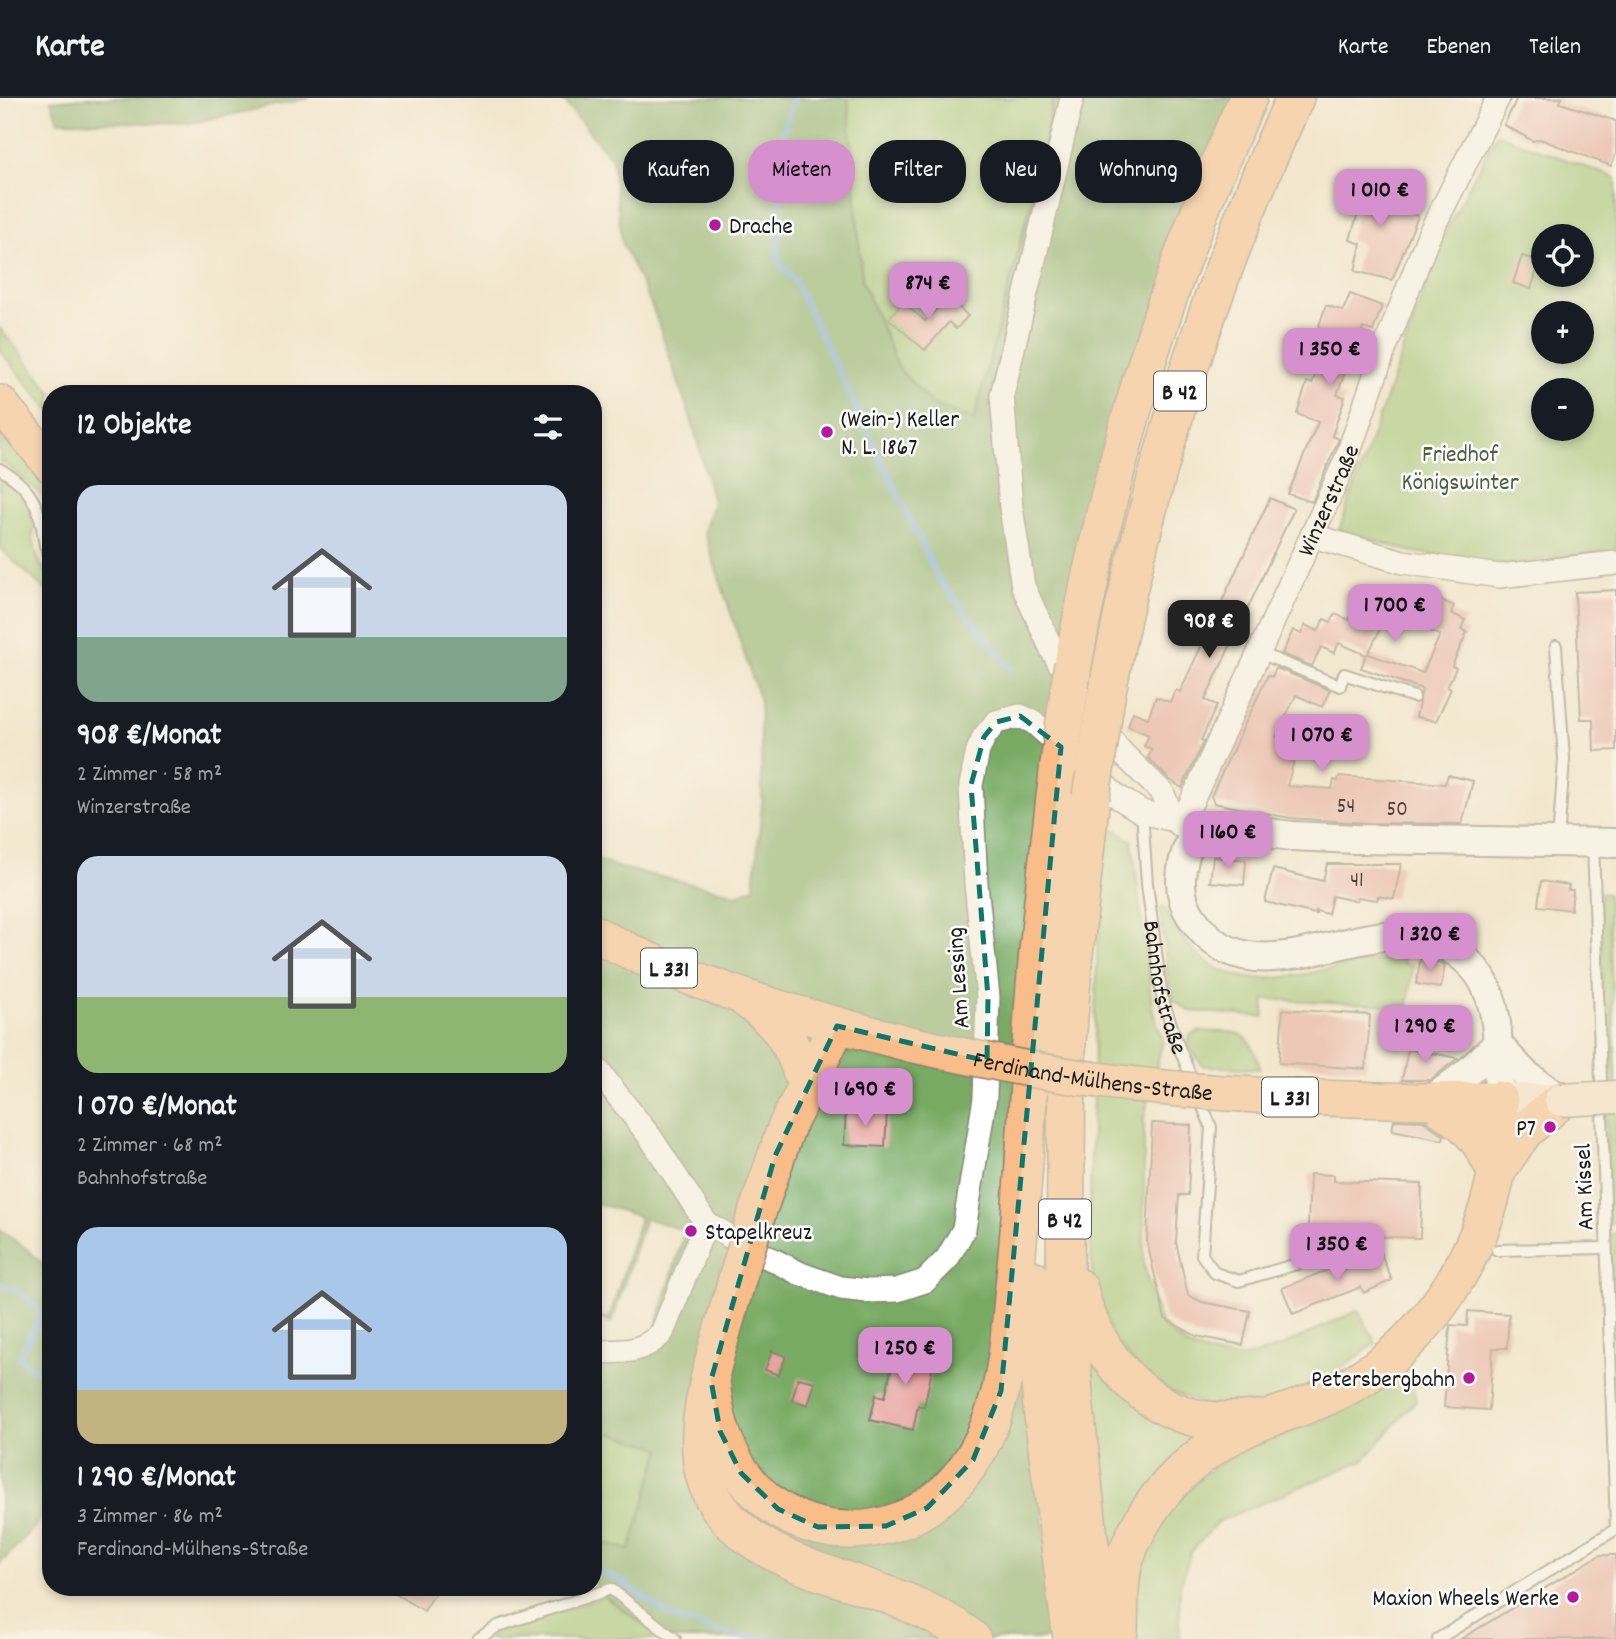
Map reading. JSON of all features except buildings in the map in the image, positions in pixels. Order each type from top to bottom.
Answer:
[{"type":"highway","name":"B 42","points":[[710,1380],[713,1407],[729,1453],[755,1491],[778,1509],[818,1527],[841,1530],[886,1526],[905,1520],[946,1493],[972,1460],[983,1440],[1001,1391],[1007,1361],[1025,1163],[1039,941],[1073,664],[1106,505],[1129,418],[1186,248],[1248,98]]},
{"type":"highway","name":"B 42","points":[[1105,1639],[1089,1537],[1075,1408],[1065,1274],[1067,1042],[1091,797],[1106,697],[1142,528],[1184,379],[1231,244],[1295,98]]},
{"type":"highway","points":[[746,999],[763,1010],[789,1040],[801,1089]]},
{"type":"highway","name":"B 42","points":[[837,1026],[801,1089],[775,1156],[736,1283],[700,1426],[704,1477],[713,1497],[737,1528],[762,1546],[784,1559],[907,1601],[972,1639]]},
{"type":"highway","points":[[1496,1172],[1524,1131],[1561,1100]]},
{"type":"highway","points":[[1430,1101],[1452,1113],[1471,1129],[1486,1149],[1496,1172]]},
{"type":"highway","points":[[1118,1639],[1123,1565],[1133,1539],[1152,1506],[1179,1474],[1202,1454],[1228,1437],[1269,1418],[1321,1400],[1359,1380],[1398,1350],[1444,1297],[1479,1232],[1496,1172],[1499,1101]]},
{"type":"highway","name":"B 42","points":[[1025,1163],[1042,1408],[1072,1639]]},
{"type":"highway","points":[[1065,1220],[1083,1304],[1090,1324],[1104,1349],[1135,1385],[1166,1406],[1192,1417],[1226,1422],[1269,1418]]},
{"type":"main road","points":[[0,403],[42,454]]},
{"type":"main road","name":"Ferdinand-Mülhens-Straße","points":[[602,937],[698,982],[746,999],[837,1026],[1032,1070],[1244,1095],[1430,1101],[1616,1097]]},
{"type":"street","points":[[1072,98],[1002,395],[1011,507],[1023,586],[1053,652],[1087,710],[1122,753],[1162,792],[1184,827],[1231,828],[1292,836],[1355,839],[1604,843]]},
{"type":"street","name":"Winzerstraße","points":[[1498,98],[1429,235],[1384,350],[1346,460],[1187,812],[1180,888],[1187,911],[1210,939],[1227,951],[1251,957],[1279,958],[1398,935],[1437,941],[1451,948],[1472,966],[1485,986],[1492,1005],[1497,1044],[1499,1101]]},
{"type":"street","points":[[1313,536],[1403,562],[1499,576],[1616,563]]},
{"type":"street","name":"Am Lessing","points":[[602,1075],[651,1138],[706,1223],[790,1269],[841,1288],[897,1290],[925,1281],[947,1259],[964,1228],[985,1098],[988,997],[975,884],[971,785],[978,751],[984,737],[996,722],[1020,716],[1033,722],[1118,797],[1142,812],[1184,827]]},
{"type":"street","points":[[1430,1101],[1467,1073],[1497,1044],[1524,1073],[1561,1100]]},
{"type":"street","points":[[602,1352],[633,1350],[651,1344],[662,1333],[706,1223]]},
{"type":"lane","points":[[0,469],[14,477],[37,502],[42,534]]},
{"type":"lane","points":[[1556,646],[1564,759],[1558,842]]},
{"type":"lane","points":[[1260,653],[1340,686],[1344,674],[1414,697]]},
{"type":"lane","name":"Bahnhofstraße","points":[[1142,812],[1147,884],[1162,997],[1211,1127],[1202,1255],[1215,1273],[1239,1281],[1300,1263]]},
{"type":"lane","name":"Am Kissel","points":[[1438,1639],[1616,1529],[1606,1248],[1604,843]]},
{"type":"lane","points":[[1497,1250],[1606,1248]]},
{"type":"lane","points":[[602,1592],[611,1589],[675,1639]]},
{"type":"lane","points":[[478,1639],[498,1626],[590,1596]]},
{"type":"highlighted area","points":[[1020,716],[1061,747],[1001,1391],[973,1460],[927,1508],[886,1526],[818,1527],[778,1509],[741,1473],[720,1431],[711,1380],[775,1156],[837,1026],[987,1061],[988,997],[971,785],[984,737],[996,722]]},
{"type":"green space","points":[[84,98],[310,98],[187,124],[58,121],[51,101]]},
{"type":"green space","points":[[561,98],[848,98],[851,140],[748,140],[748,203],[855,203],[855,190],[862,281],[899,369],[932,404],[974,420],[1031,203],[1061,203],[1061,140],[1046,140],[1053,98],[1238,98],[1202,196],[1202,140],[1075,140],[1075,203],[1199,203],[1104,462],[1007,1155],[1055,1639],[663,1639],[602,1592],[602,1542],[630,1550],[661,1448],[610,1433],[606,1441],[602,1440],[602,1351],[651,1344],[685,1231],[645,1218],[612,1323],[602,1320],[602,1317],[609,1319],[640,1217],[602,1205],[602,861],[738,894],[754,887],[762,801],[760,702],[704,532],[713,502],[693,425],[653,309],[622,243],[612,159]]},
{"type":"green space","points":[[848,98],[1053,98],[1046,140],[980,140],[980,203],[1031,203],[974,420],[932,404],[899,369],[862,281],[855,190],[855,140],[851,140]]},
{"type":"green space","name":"Friedhof Königswinter","points":[[1497,134],[1616,178],[1616,550],[1500,565],[1409,551],[1339,530],[1444,234]]},
{"type":"green space","points":[[0,328],[46,385],[42,385],[42,401],[0,351]]},
{"type":"green space","points":[[0,423],[42,473],[42,497],[2,461],[0,464],[0,433],[13,445],[0,431]]},
{"type":"green space","points":[[0,478],[32,504],[33,533],[36,553],[42,567],[42,587],[0,548]]},
{"type":"green space","points":[[1106,823],[1132,841],[1153,1011],[1163,1040],[1144,1118],[1144,1265],[1162,1325],[1188,1347],[1218,1356],[1245,1358],[1278,1348],[1358,1310],[1376,1343],[1334,1374],[1269,1403],[1205,1405],[1170,1391],[1141,1371],[1113,1339],[1093,1279],[1089,1228],[1099,891]]},
{"type":"green space","points":[[1600,893],[1608,894],[1616,1075],[1616,1223],[1608,1223]]},
{"type":"green space","points":[[1164,907],[1186,943],[1211,965],[1239,976],[1269,978],[1300,975],[1404,956],[1403,964],[1413,965],[1408,1006],[1264,999],[1264,1017],[1189,1011],[1174,1000],[1170,991],[1160,909]]},
{"type":"green space","points":[[1200,1031],[1233,1033],[1247,1039],[1252,1045],[1260,1069],[1203,1066],[1188,1046],[1190,1035]]},
{"type":"green space","points":[[0,1230],[42,1263],[42,1513],[35,1527],[0,1564]]},
{"type":"green space","points":[[1616,1233],[1616,1406],[1609,1234]]},
{"type":"green space","points":[[1089,1346],[1208,1426],[1111,1556]]},
{"type":"green space","points":[[1406,1370],[1417,1399],[1364,1460],[1217,1522],[1191,1552],[1180,1586],[1180,1639],[1133,1639],[1141,1557],[1157,1522],[1211,1468],[1251,1447],[1320,1421],[1386,1387]]},
{"type":"green space","points":[[609,1432],[662,1447],[630,1550],[602,1542],[602,1440],[606,1441]]},
{"type":"green space","points":[[604,1596],[663,1639],[487,1639],[499,1631]]},
{"type":"waterway","points":[[794,98],[780,145],[778,261],[795,281],[938,578],[1011,669]]},
{"type":"waterway","points":[[0,1284],[22,1293],[41,1313],[20,1359],[32,1369],[42,1372]]},
{"type":"waterway","points":[[602,1573],[614,1577],[674,1618],[737,1637],[795,1639]]},
{"type":"place","name":"Drache","points":[[715,225]]},
{"type":"place","name":"(Wein-) Keller N. L. 1867","points":[[827,432]]},
{"type":"place","name":"P7","points":[[1550,1127]]},
{"type":"place","name":"Stapelkreuz","points":[[691,1231]]},
{"type":"place","name":"Petersbergbahn","points":[[1469,1378]]},
{"type":"place","name":"Maxion Wheels Werke","points":[[1573,1597]]}]
